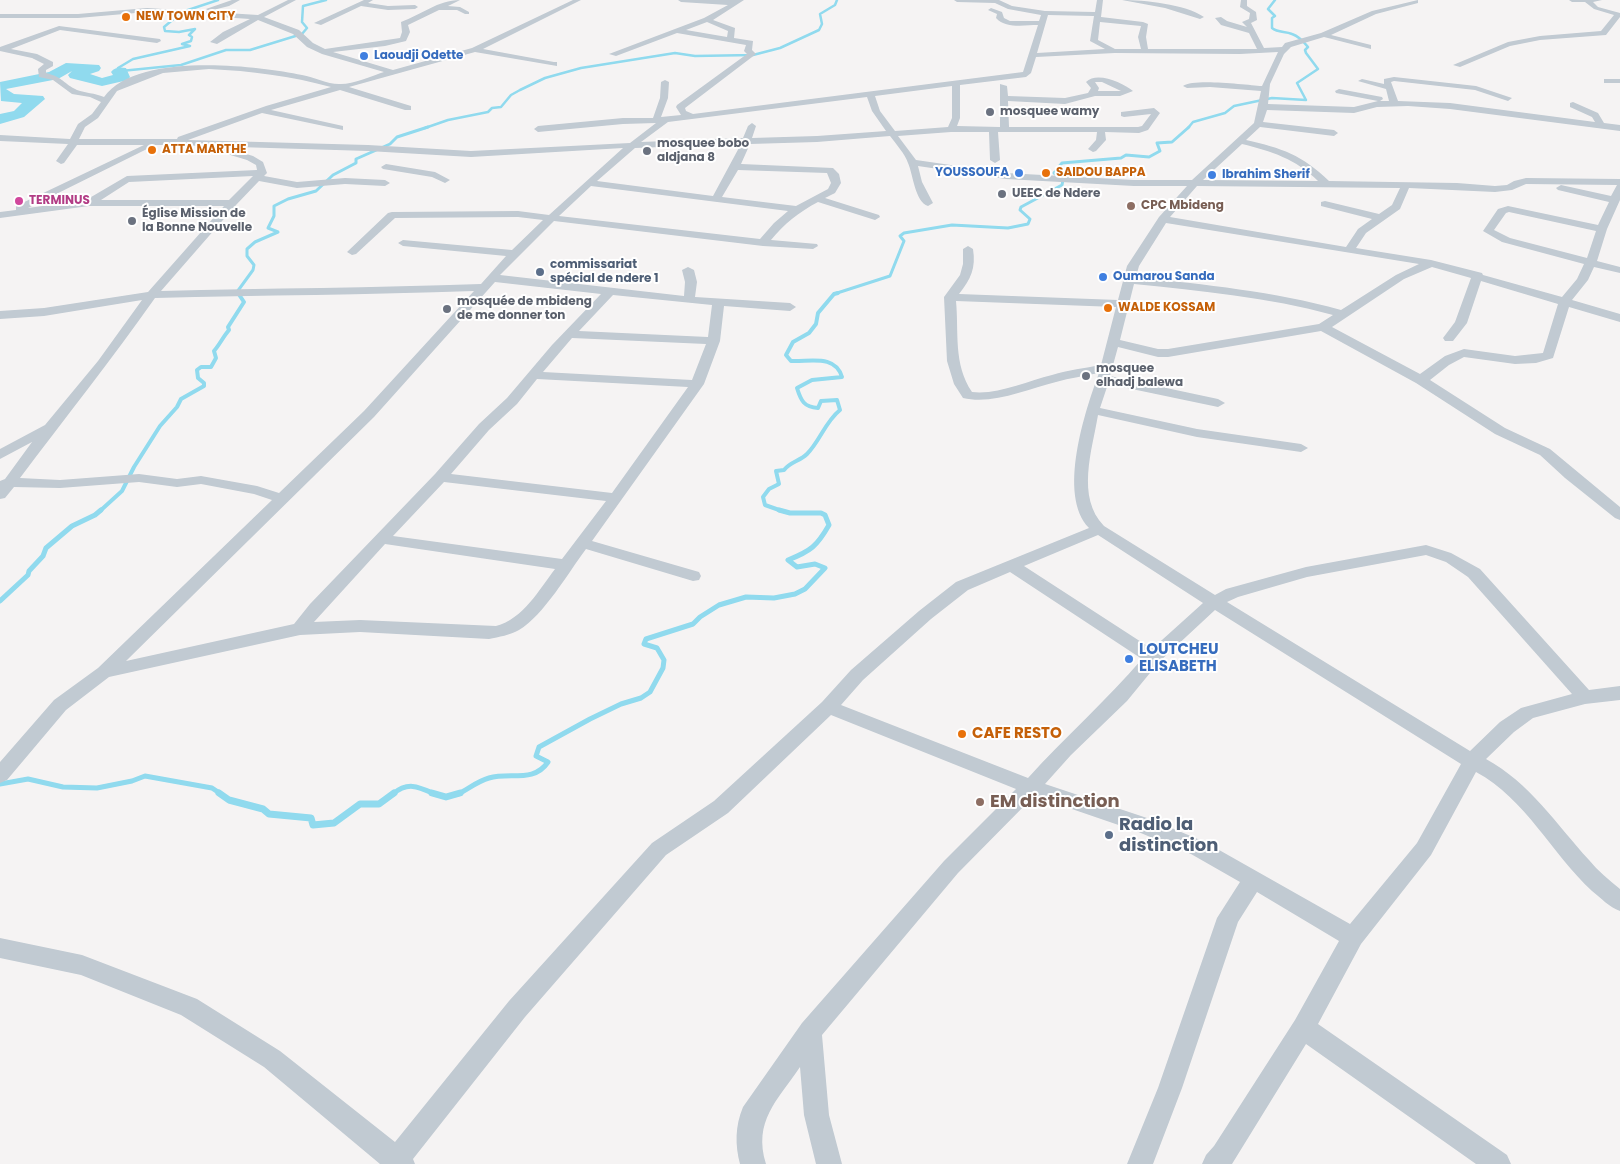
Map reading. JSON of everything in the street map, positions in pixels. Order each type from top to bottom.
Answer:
[{"type":"street","points":[[191,13],[227,5],[237,0]]},
{"type":"street","points":[[214,42],[218,37],[230,33],[257,17],[293,0]]},
{"type":"street","points":[[318,23],[370,0]]},
{"type":"street","points":[[325,52],[403,39],[406,32],[404,24],[457,0]]},
{"type":"street","points":[[173,142],[262,111],[340,87],[475,50],[578,0]]},
{"type":"street","points":[[681,0],[737,2]]},
{"type":"street","points":[[957,0],[995,1],[1010,8],[1143,24],[1145,26],[1142,37],[1145,51]]},
{"type":"street","points":[[1100,0],[1094,41],[1117,54]]},
{"type":"street","points":[[1125,0],[1166,6],[1200,17]]},
{"type":"street","points":[[1244,0],[1243,7],[1253,12],[1253,20],[1246,22],[1262,50]]},
{"type":"street","points":[[1416,0],[1416,2],[1374,12],[1324,34],[1292,43],[1284,49],[1265,89],[1258,124],[1194,184],[1164,219],[1133,266],[1106,373],[1092,410],[1080,489],[1089,519],[1099,529],[1472,761],[1487,768],[1513,787],[1539,813],[1582,866],[1620,902]]},
{"type":"street","points":[[1572,0],[1606,0]]},
{"type":"street","points":[[1457,66],[1508,44],[1540,38],[1604,33],[1619,15],[1596,8],[1588,1]]},
{"type":"street","points":[[613,54],[707,20],[737,2]]},
{"type":"street","points":[[359,4],[413,10],[424,14]]},
{"type":"street","points":[[438,8],[458,8],[467,13]]},
{"type":"street","points":[[0,16],[78,16],[147,10],[257,17],[296,32],[310,45],[325,52],[395,73]]},
{"type":"street","points":[[375,14],[413,10]]},
{"type":"street","points":[[991,10],[1000,13],[1002,20],[1007,22],[1041,23]]},
{"type":"street","points":[[538,129],[661,120],[1003,78],[1027,73],[1034,55],[1045,13]]},
{"type":"street","points":[[1219,18],[1224,23],[1251,31]]},
{"type":"street","points":[[707,20],[732,30],[730,40]]},
{"type":"street","points":[[2,48],[59,28],[157,40]]},
{"type":"street","points":[[677,30],[750,43],[748,51],[752,54],[680,106],[683,112],[692,116]]},
{"type":"street","points":[[1324,34],[1368,47]]},
{"type":"street","points":[[2,48],[34,56],[50,64],[42,69],[42,75],[56,78],[75,92],[92,95],[105,101]]},
{"type":"street","points":[[1034,55],[1284,49]]},
{"type":"street","points":[[475,50],[554,64]]},
{"type":"street","points":[[61,161],[74,142],[81,126],[94,116],[114,89],[139,78],[162,71],[209,67],[283,73],[340,87],[408,108]]},
{"type":"street","points":[[1003,78],[1004,129]]},
{"type":"street","points":[[1393,102],[1387,81],[1390,79],[1421,80],[1483,90],[1508,98]]},
{"type":"street","points":[[1362,81],[1390,88]]},
{"type":"street","points":[[1607,81],[1620,81]]},
{"type":"street","points":[[0,776],[60,705],[104,672],[282,499],[392,390],[489,282],[550,219],[588,183],[661,120],[665,82]]},
{"type":"street","points":[[951,129],[956,118],[956,84]]},
{"type":"street","points":[[1187,86],[1210,85],[1265,89]]},
{"type":"street","points":[[1339,91],[1393,102],[1450,106],[1620,128]]},
{"type":"street","points":[[1004,98],[1065,101],[1092,93]]},
{"type":"street","points":[[870,95],[876,111],[894,132],[902,148],[913,162],[917,182],[928,203]]},
{"type":"street","points":[[1263,103],[1354,110],[1368,105],[1393,102]]},
{"type":"street","points":[[1573,105],[1595,115],[1601,126]]},
{"type":"street","points":[[262,111],[340,128]]},
{"type":"street","points":[[0,138],[74,142],[173,142],[368,148],[472,154],[633,145],[825,138],[951,129],[1131,130],[1145,128],[1156,113],[1154,111],[1124,114]]},
{"type":"street","points":[[1258,124],[1334,133]]},
{"type":"street","points":[[716,199],[748,142],[752,126]]},
{"type":"street","points":[[993,129],[995,160]]},
{"type":"street","points":[[1093,149],[1100,140],[1101,130]]},
{"type":"street","points":[[1240,141],[1293,156],[1310,167],[1326,184]]},
{"type":"street","points":[[3,216],[158,142]]},
{"type":"street","points":[[0,495],[6,480],[102,364],[152,295],[232,203],[259,175],[260,164],[250,158],[207,144]]},
{"type":"street","points":[[367,182],[411,150]]},
{"type":"street","points":[[913,162],[1006,176],[1194,184],[1406,185],[1502,189],[1526,181],[1620,182]]},
{"type":"street","points":[[386,167],[435,175],[445,180]]},
{"type":"street","points":[[735,167],[821,169],[830,170],[834,174],[836,183],[832,191],[797,209],[778,225],[762,243]]},
{"type":"street","points":[[89,203],[127,179],[259,175],[297,185],[345,181],[385,183]]},
{"type":"street","points":[[1526,181],[1615,200]]},
{"type":"street","points":[[588,183],[797,209]]},
{"type":"street","points":[[1349,250],[1362,232],[1396,207],[1406,185]]},
{"type":"street","points":[[1421,380],[1460,354],[1469,352],[1495,359],[1520,360],[1541,358],[1549,355],[1564,302],[1582,280],[1591,262],[1602,229],[1620,187]]},
{"type":"street","points":[[817,199],[875,217]]},
{"type":"street","points":[[3,216],[89,203],[232,203]]},
{"type":"street","points":[[1325,204],[1381,218]]},
{"type":"street","points":[[1602,229],[1508,209],[1502,211],[1488,231],[1506,240],[1620,270]]},
{"type":"street","points":[[352,252],[392,215],[492,213],[518,214],[762,243],[813,246]]},
{"type":"street","points":[[1164,219],[1431,263],[1478,275],[1620,318]]},
{"type":"street","points":[[403,243],[516,254]]},
{"type":"street","points":[[968,249],[970,262],[968,273],[950,297],[953,318],[951,354],[953,368],[959,385],[968,395],[979,396],[1004,392],[1058,377],[1106,373],[1218,402]]},
{"type":"street","points":[[1114,342],[1168,354],[1323,327],[1400,277],[1431,263]]},
{"type":"street","points":[[688,270],[691,282],[689,300]]},
{"type":"street","points":[[1449,338],[1461,323],[1478,275]]},
{"type":"street","points":[[1129,280],[1241,292],[1296,301],[1343,314]]},
{"type":"street","points":[[0,316],[44,312],[152,295],[362,292],[489,282],[790,307]]},
{"type":"street","points":[[300,628],[534,376],[610,291]]},
{"type":"street","points":[[950,297],[1122,304]]},
{"type":"street","points":[[104,672],[300,628],[360,626],[489,633],[505,631],[530,613],[697,384],[707,363],[714,341],[718,302]]},
{"type":"street","points":[[1323,327],[1421,380],[1500,431],[1545,452],[1570,476],[1620,515]]},
{"type":"street","points":[[570,334],[714,341]]},
{"type":"street","points":[[534,376],[697,384]]},
{"type":"street","points":[[1092,410],[1197,434],[1301,448]]},
{"type":"street","points":[[0,455],[52,425]]},
{"type":"street","points":[[440,476],[614,498]]},
{"type":"street","points":[[6,480],[60,484],[139,478],[177,483],[201,480],[256,490],[282,499]]},
{"type":"street","points":[[0,948],[82,965],[189,1007],[272,1059],[397,1163],[517,1009],[660,849],[721,807],[828,707],[857,675],[925,615],[962,586],[1099,529]]},
{"type":"street","points":[[382,539],[565,566]]},
{"type":"street","points":[[582,543],[693,576]]},
{"type":"street","points":[[753,1164],[748,1147],[752,1116],[810,1031],[951,867],[1031,787],[1064,750],[1121,696],[1153,658],[1214,602],[1232,593],[1306,572],[1426,550],[1440,553],[1455,560],[1474,573],[1585,697]]},
{"type":"street","points":[[1011,565],[1153,658]]},
{"type":"street","points":[[1224,1161],[1303,1028],[1352,937],[1424,849],[1472,761],[1527,712],[1585,697],[1620,693]]},
{"type":"street","points":[[828,707],[1031,787],[1143,825],[1198,848],[1352,937]]},
{"type":"street","points":[[1140,1164],[1170,1088],[1228,918],[1253,880]]},
{"type":"street","points":[[1303,1028],[1498,1164]]},
{"type":"street","points":[[810,1031],[811,1072],[820,1140],[829,1164]]},
{"type":"waterway","points":[[218,0],[182,12],[164,27],[165,31],[179,32],[195,29],[189,35],[192,37],[191,41],[182,44],[190,46],[133,59],[118,68],[121,71],[181,65],[226,50],[250,50],[302,34],[307,28],[302,22],[303,6],[326,0]]},
{"type":"waterway","points":[[426,128],[448,120],[488,112],[492,108],[501,107],[511,95],[520,90],[545,78],[581,68],[675,53],[695,56],[753,55],[780,48],[819,30],[822,24],[820,14],[835,5],[837,0]]},
{"type":"waterway","points":[[1188,128],[1193,122],[1225,113],[1234,106],[1272,98],[1306,100],[1297,83],[1318,69],[1306,53],[1305,50],[1308,47],[1301,39],[1272,28],[1272,18],[1275,16],[1268,9],[1275,0]]},
{"type":"waterway","points":[[0,86],[53,76],[66,67],[94,68],[75,75],[102,82],[123,77],[123,74],[118,72],[121,71]]},
{"type":"waterway","points":[[0,119],[19,114],[24,108],[38,99],[6,98],[7,94],[5,93]]},
{"type":"waterway","points":[[238,294],[237,292],[253,270],[254,265],[247,256],[247,249],[255,242],[278,232],[268,228],[274,216],[274,206],[288,199],[316,191],[333,175],[356,163],[356,159],[390,144],[397,137],[426,128]]},
{"type":"waterway","points":[[834,294],[890,276],[904,241],[900,236],[904,233],[952,225],[1008,228],[1028,224],[1030,219],[1020,210],[1021,207],[1062,185],[1063,180],[1054,173],[1062,163],[1121,158],[1126,155],[1149,157],[1160,151],[1157,143],[1172,142],[1188,128]]},
{"type":"waterway","points":[[100,511],[122,491],[134,467],[160,426],[177,407],[181,399],[204,386],[204,383],[198,378],[197,370],[201,367],[211,367],[216,358],[214,351],[229,330],[228,327],[244,302],[238,293]]},
{"type":"waterway","points":[[834,294],[838,293]]},
{"type":"waterway","points":[[780,510],[765,505],[763,497],[769,489],[779,484],[776,471],[784,470],[807,454],[830,420],[840,410],[837,400],[821,401],[818,408],[806,405],[797,388],[812,380],[842,377],[839,370],[828,362],[814,360],[791,361],[786,355],[793,342],[809,333],[816,324],[818,313],[834,294]]},
{"type":"waterway","points":[[0,601],[28,575],[29,571],[43,556],[46,548],[72,526],[101,510]]},
{"type":"waterway","points":[[459,793],[489,778],[536,773],[548,762],[536,756],[539,747],[590,719],[621,704],[641,698],[650,692],[663,668],[664,660],[657,648],[644,644],[646,639],[693,624],[700,617],[719,605],[746,597],[774,598],[795,594],[805,589],[825,568],[815,564],[797,567],[788,560],[813,547],[829,525],[825,515],[821,513],[790,513],[780,510]]},
{"type":"waterway","points":[[0,784],[28,779],[63,787],[97,788],[132,781],[145,776],[212,788],[221,794]]},
{"type":"waterway","points":[[393,794],[409,786],[419,787],[434,794]]},
{"type":"waterway","points":[[219,793],[229,800],[263,809],[269,814],[311,818],[313,825],[334,823],[360,804],[379,804],[394,793]]},
{"type":"waterway","points":[[434,794],[446,797],[459,793]]},
{"type":"place","name":"NEW TOWN CITY","points":[[126,17]]},
{"type":"place","name":"Laoudji Odette","points":[[364,56]]},
{"type":"place","name":"mosquee wamy","points":[[990,112]]},
{"type":"place","name":"ATTA MARTHE","points":[[152,150]]},
{"type":"place","name":"mosquee bobo aldjana 8","points":[[647,151]]},
{"type":"place","name":"YOUSSOUFA","points":[[1019,173]]},
{"type":"place","name":"SAIDOU BAPPA","points":[[1046,173]]},
{"type":"place","name":"Ibrahim Sherif","points":[[1212,175]]},
{"type":"place","name":"UEEC de Ndere","points":[[1002,194]]},
{"type":"place","name":"TERMINUS","points":[[19,201]]},
{"type":"place","name":"CPC Mbideng","points":[[1131,206]]},
{"type":"place","name":"Église Mission de la Bonne Nouvelle","points":[[132,221]]},
{"type":"place","name":"commissariat spécial de ndere 1","points":[[540,272]]},
{"type":"place","name":"Oumarou Sanda","points":[[1103,277]]},
{"type":"place","name":"WALDE KOSSAM","points":[[1108,308]]},
{"type":"place","name":"mosquée de mbideng de me donner ton","points":[[447,309]]},
{"type":"place","name":"mosquee elhadj balewa","points":[[1086,376]]},
{"type":"place","name":"LOUTCHEU ELISABETH","points":[[1129,659]]},
{"type":"place","name":"CAFE RESTO","points":[[962,734]]},
{"type":"place","name":"EM distinction","points":[[980,802]]},
{"type":"place","name":"Radio la distinction","points":[[1109,835]]}]
